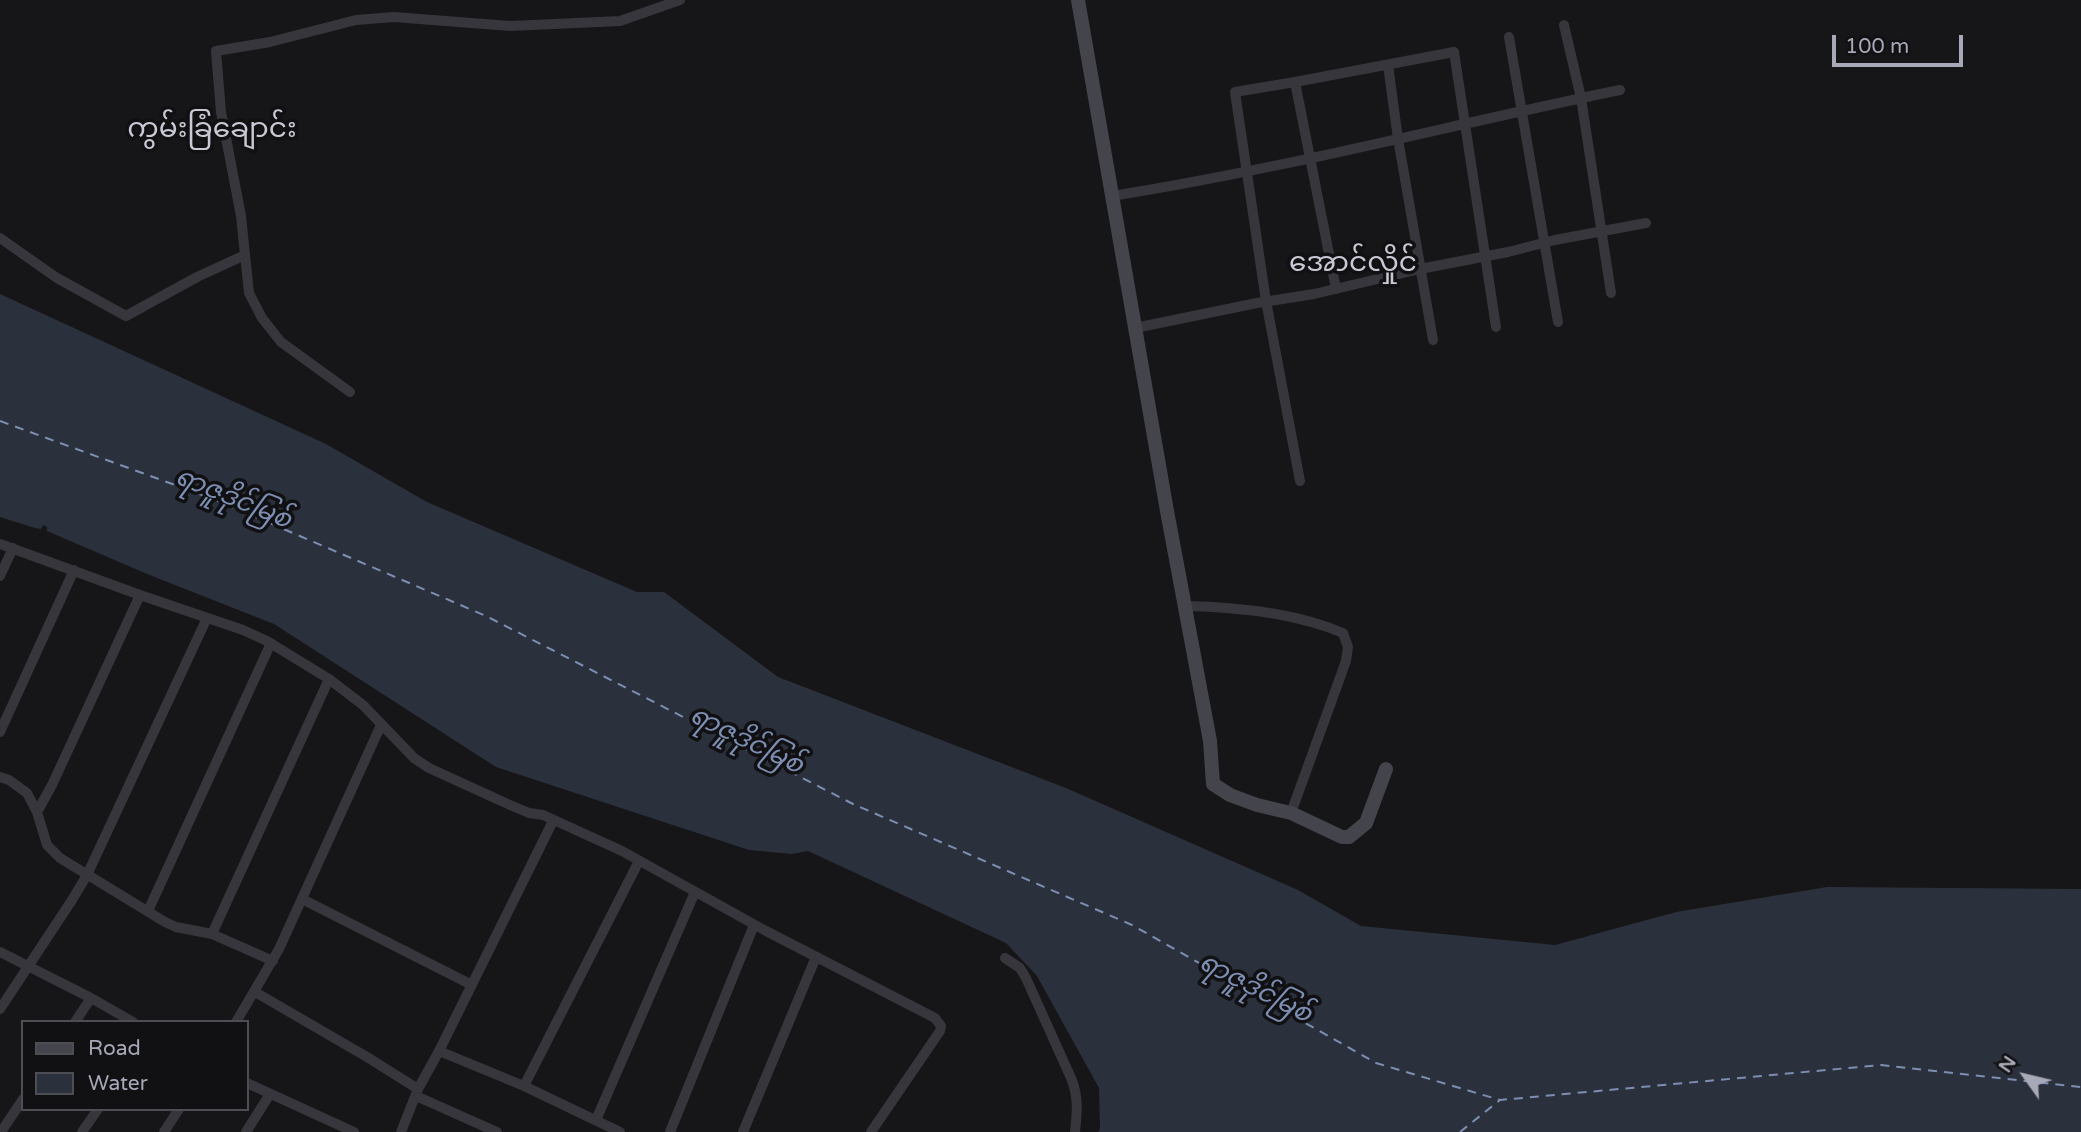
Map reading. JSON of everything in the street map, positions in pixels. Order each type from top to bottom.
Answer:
[{"type":"street","points":[[350,392],[281,342],[262,318],[249,293],[241,216],[221,112],[216,51],[270,42],[356,20],[394,17],[510,26],[620,20],[680,0]]},
{"type":"street","points":[[1078,0],[1210,741],[1213,784],[1230,795],[1291,813],[1342,837],[1349,837],[1366,823],[1386,769]]},
{"type":"street","points":[[1564,25],[1581,98],[1611,293]]},
{"type":"street","points":[[1509,37],[1558,322]]},
{"type":"street","points":[[1300,481],[1266,301],[1234,92],[1454,52],[1496,327]]},
{"type":"street","points":[[1388,65],[1433,340]]},
{"type":"street","points":[[1294,82],[1336,289]]},
{"type":"street","points":[[1112,196],[1248,172],[1619,90]]},
{"type":"street","points":[[1135,328],[1336,289],[1602,230],[1646,223]]},
{"type":"street","points":[[0,238],[57,278],[126,316],[197,277],[245,255]]},
{"type":"street","points":[[0,544],[140,596],[243,630],[271,643],[329,679],[363,705],[414,758],[429,768],[529,813],[543,815],[639,861],[754,925],[935,1018],[941,1026],[940,1031],[871,1132]]},
{"type":"street","points":[[0,576],[13,548]]},
{"type":"street","points":[[0,732],[74,570]]},
{"type":"street","points":[[37,812],[140,596]]},
{"type":"street","points":[[1185,606],[1226,607],[1292,618],[1343,633],[1348,647],[1346,661],[1291,813]]},
{"type":"street","points":[[0,1009],[87,875],[207,618]]},
{"type":"street","points":[[148,911],[271,643]]},
{"type":"street","points":[[212,934],[329,679]]},
{"type":"street","points":[[237,1020],[273,961],[382,725]]},
{"type":"street","points":[[0,777],[27,793],[37,812],[47,845],[60,858],[176,927],[212,934],[273,961]]},
{"type":"street","points":[[401,1132],[417,1093],[553,821]]},
{"type":"street","points":[[524,1086],[639,861]]},
{"type":"street","points":[[596,1121],[695,892]]},
{"type":"street","points":[[302,899],[472,985]]},
{"type":"street","points":[[670,1132],[754,925]]},
{"type":"street","points":[[0,952],[130,1020]]},
{"type":"street","points":[[743,1132],[816,957]]},
{"type":"street","points":[[1005,958],[1020,968],[1026,978],[1072,1078],[1078,1105],[1075,1132]]},
{"type":"street","points":[[255,992],[367,1057],[417,1093],[497,1132]]},
{"type":"street","points":[[76,1020],[91,998]]},
{"type":"street","points":[[439,1051],[524,1086],[620,1132]]},
{"type":"street","points":[[248,1083],[333,1128],[354,1132]]},
{"type":"street","points":[[246,1132],[270,1094]]},
{"type":"street","points":[[1,1132],[21,1102]]},
{"type":"street","points":[[82,1132],[97,1111]]},
{"type":"street","points":[[164,1132],[178,1111]]},
{"type":"water","name":"ရာဇူဒိုင်မြစ်","points":[[0,294],[326,444],[427,502],[637,592],[664,592],[778,677],[1066,788],[1298,890],[1361,926],[1555,945],[1676,912],[1827,887],[2081,889],[2081,1132],[1098,1132],[1099,1088],[1037,976],[1006,943],[808,851],[792,854],[749,850],[496,767],[274,624],[147,574],[47,531],[47,527],[43,525],[41,529],[35,528],[0,517]]},
{"type":"ferry route","points":[[0,421],[216,500],[486,616],[853,804],[1132,925],[1376,1063],[1500,1100],[1881,1065],[2081,1087]]},
{"type":"ferry route","points":[[1460,1132],[1500,1100]]},
{"type":"district","name":"ကွမ်းခြံချောင်း","points":[[212,130]]},
{"type":"district","name":"အောင်လှိုင်","points":[[1353,264]]}]
